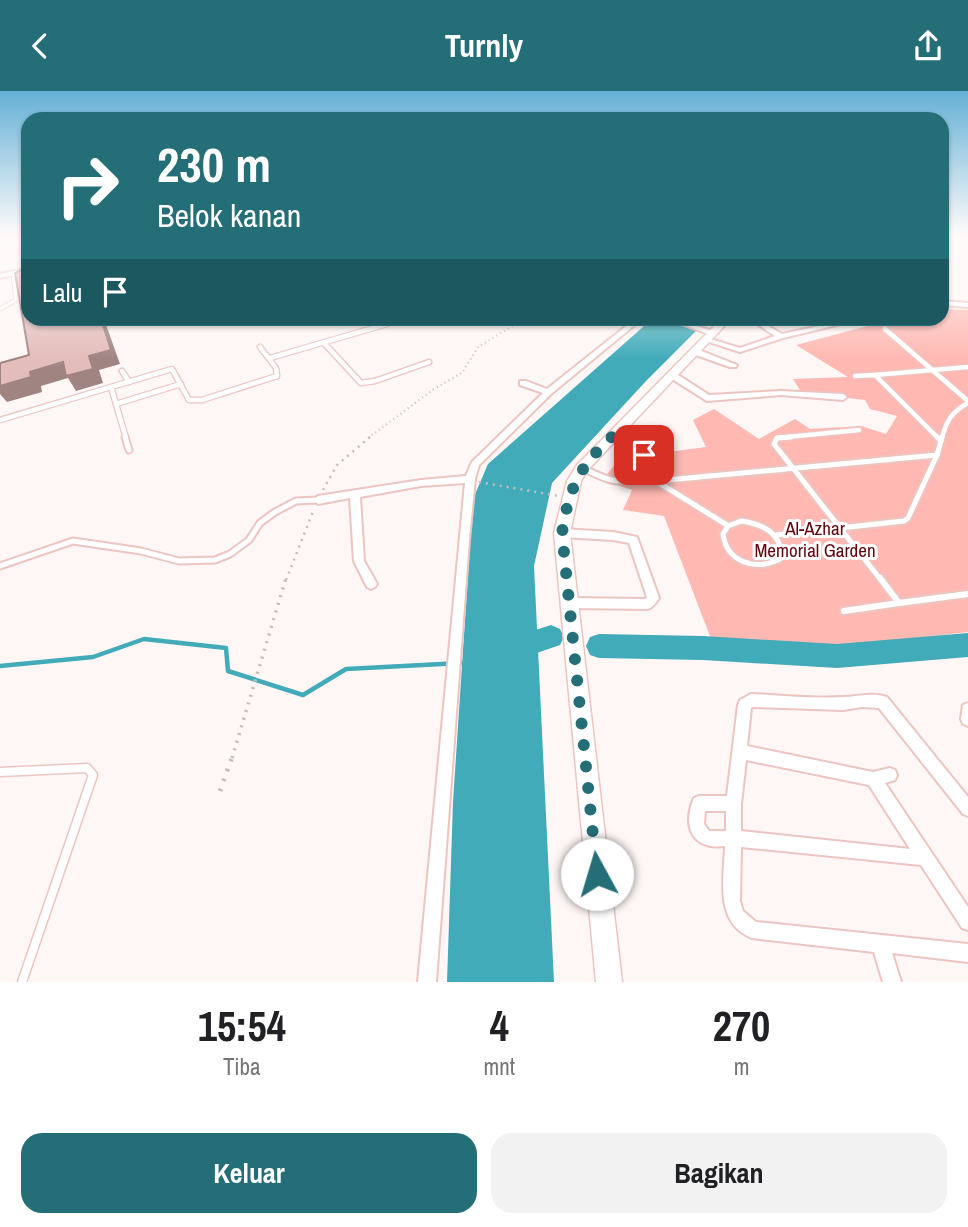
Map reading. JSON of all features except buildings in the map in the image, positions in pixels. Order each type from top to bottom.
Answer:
[{"type":"street","points":[[949,304],[968,305]]},
{"type":"street","points":[[427,982],[470,479],[475,464],[485,452],[548,393],[630,326]]},
{"type":"street","points":[[683,326],[704,338],[740,350],[781,336],[827,326]]},
{"type":"street","points":[[609,982],[562,533],[571,489],[582,468],[718,326]]},
{"type":"street","points":[[765,326],[781,336]]},
{"type":"street","points":[[704,338],[733,365]]},
{"type":"street","points":[[672,375],[707,398],[781,393],[843,397]]},
{"type":"street","points":[[523,383],[548,393]]},
{"type":"street","points":[[318,500],[421,483],[470,479]]},
{"type":"street","points":[[355,495],[359,561],[372,584]]},
{"type":"street","points":[[562,533],[612,535],[633,540],[653,598],[648,604],[636,605],[568,603]]},
{"type":"street","points":[[968,809],[886,706],[876,700],[844,704],[751,700],[745,705],[742,753],[734,804],[732,901],[736,916],[744,925],[752,930],[881,946],[968,953]]},
{"type":"street","points":[[968,710],[968,719]]},
{"type":"street","points":[[742,753],[873,779],[890,775]]},
{"type":"street","points":[[873,779],[968,922]]},
{"type":"street","points":[[734,804],[705,801],[699,803],[696,820],[704,837],[925,858]]},
{"type":"street","points":[[881,946],[892,982]]},
{"type":"lane","points":[[0,309],[16,300],[13,277]]},
{"type":"lane","points":[[13,282],[21,281]]},
{"type":"lane","points":[[270,358],[381,326]]},
{"type":"lane","points":[[643,473],[727,525],[751,521],[776,535],[896,524],[908,518],[937,455],[946,422],[955,410],[968,402],[885,330]]},
{"type":"lane","points":[[324,343],[363,383],[429,362]]},
{"type":"lane","points":[[0,421],[170,369],[175,371],[189,400],[202,400],[278,374],[270,358],[260,347]]},
{"type":"lane","points":[[855,376],[968,367]]},
{"type":"lane","points":[[122,371],[129,382]]},
{"type":"lane","points":[[874,375],[941,441]]},
{"type":"lane","points":[[116,404],[181,384]]},
{"type":"lane","points":[[111,387],[130,450]]},
{"type":"lane","points":[[859,430],[777,438],[774,444],[790,468],[899,603]]},
{"type":"lane","points":[[582,468],[616,481],[633,481],[643,473],[650,464],[649,460],[614,435]]},
{"type":"lane","points":[[656,481],[937,455]]},
{"type":"lane","points":[[0,566],[73,541],[141,551],[179,561],[215,561],[249,540],[260,523],[275,512],[296,501],[318,500]]},
{"type":"lane","points":[[727,525],[722,539],[725,547],[732,555],[753,565],[774,564],[780,559],[783,551],[776,535]]},
{"type":"lane","points":[[844,611],[968,594]]},
{"type":"lane","points":[[0,773],[87,768],[93,775],[22,982]]},
{"type":"path","points":[[220,791],[244,724],[281,592],[318,500],[337,465],[351,451],[434,389],[462,373],[478,347],[515,326]]},
{"type":"path","points":[[484,484],[555,495]]},
{"type":"green space","name":"Al-Azhar Memorial Garden","points":[[949,309],[968,310],[968,632],[829,648],[716,652],[664,516],[623,510],[632,490],[602,480],[640,435],[668,452],[706,447],[693,420],[714,409],[759,439],[795,419],[810,429],[861,426],[886,434],[897,416],[870,409],[865,400],[802,393],[793,379],[848,377],[796,345],[868,326],[949,326]]},
{"type":"water","points":[[644,326],[701,326],[552,483],[534,566],[554,982],[447,982],[453,802],[473,499],[488,464]]},
{"type":"waterway","points":[[508,651],[551,637]]},
{"type":"waterway","points":[[0,666],[93,657],[144,639],[226,648],[228,671],[303,695],[346,669],[461,663]]},
{"type":"waterway","points":[[599,646],[703,648],[837,656],[968,645]]},
{"type":"route","points":[[597,874],[562,533],[574,481],[603,445],[614,435],[644,455]]}]
